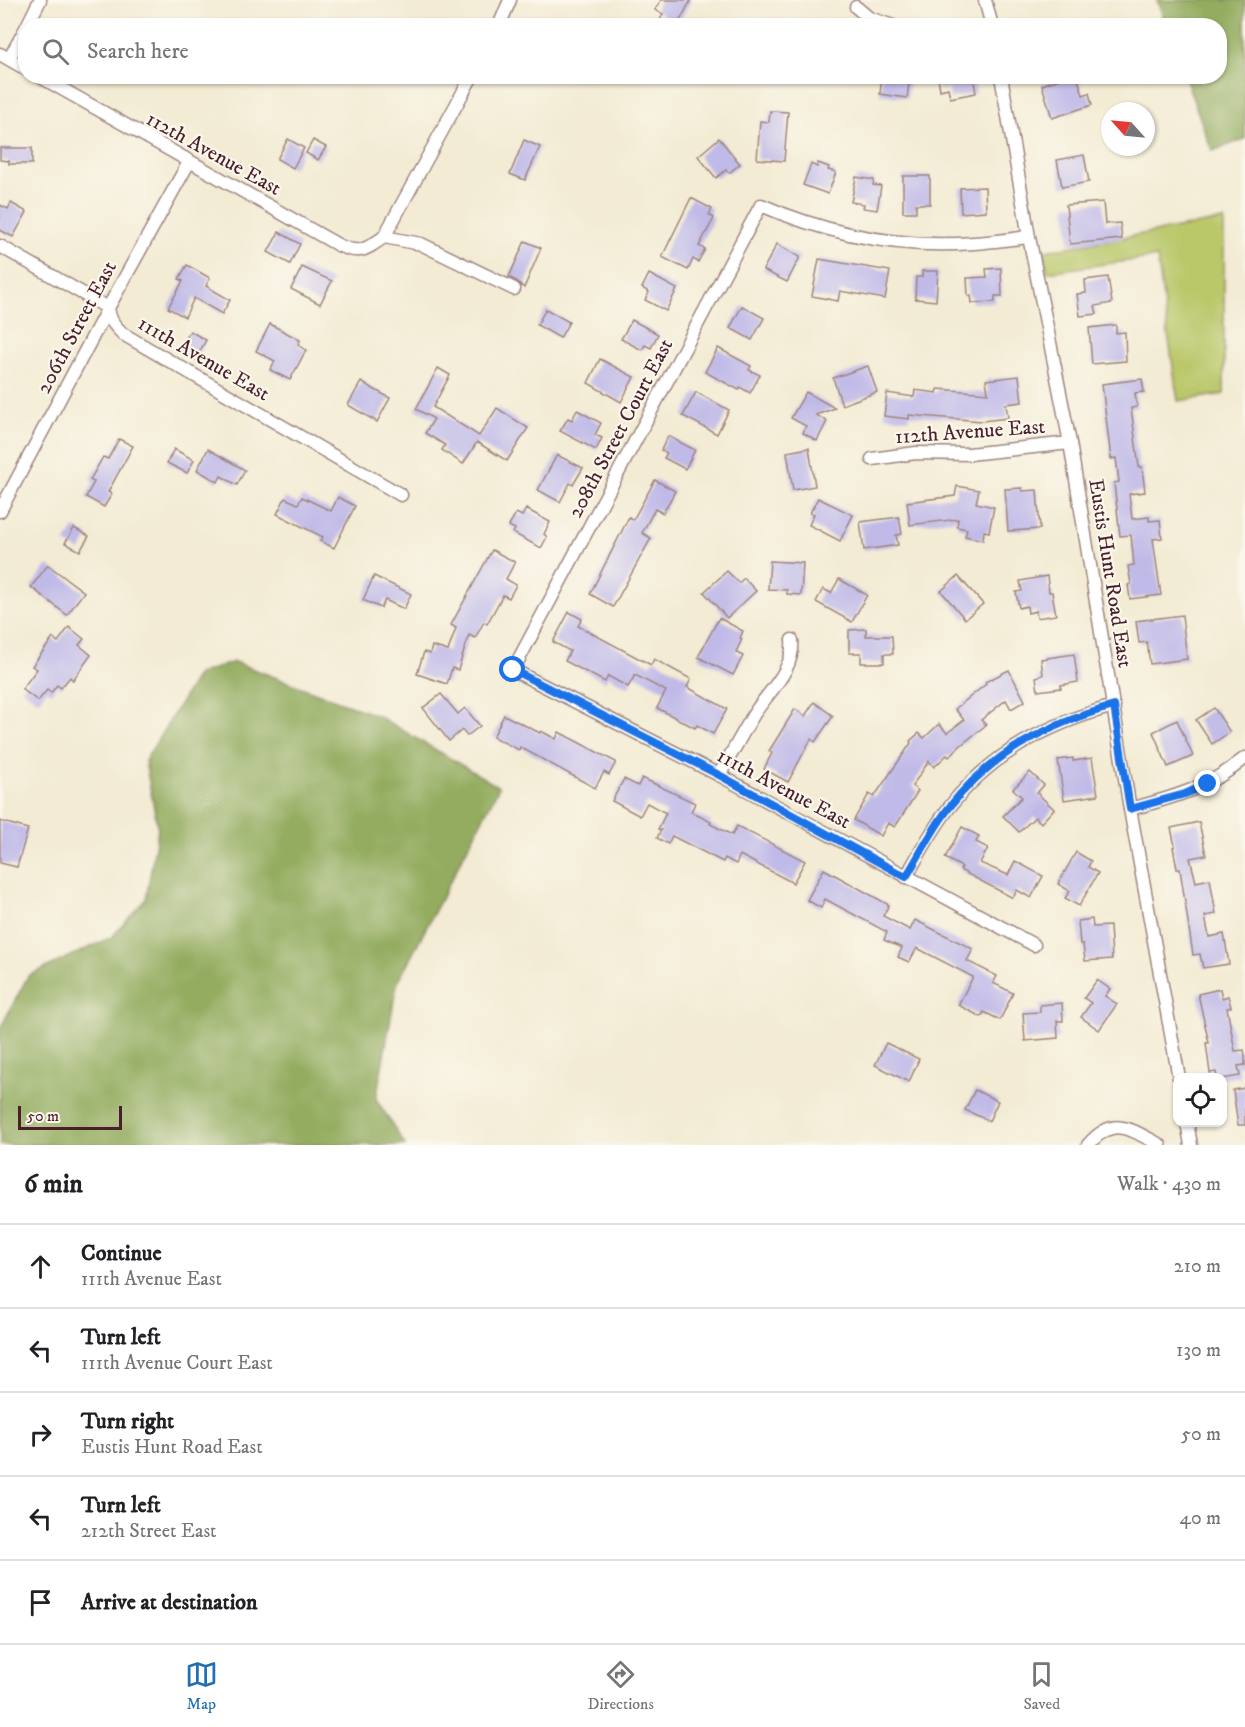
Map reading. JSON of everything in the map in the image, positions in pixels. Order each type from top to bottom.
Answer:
[{"type":"street","points":[[31,18],[40,0]]},
{"type":"street","points":[[502,18],[510,0]]},
{"type":"street","points":[[985,0],[987,18]]},
{"type":"street","points":[[856,7],[869,18]]},
{"type":"street","points":[[18,38],[4,57],[18,65]]},
{"type":"street","name":"112th Avenue East","points":[[53,84],[348,250],[363,251],[384,237]]},
{"type":"street","points":[[468,84],[384,237],[421,244],[514,290]]},
{"type":"street","name":"Eustis Hunt Road East","points":[[1002,84],[1029,237],[1070,443],[1130,809],[1178,1073]]},
{"type":"street","name":"206th Street East","points":[[0,512],[108,308],[189,162]]},
{"type":"street","name":"208th Street Court East","points":[[513,670],[761,205],[797,221],[893,242],[972,243],[1029,237]]},
{"type":"street","points":[[0,246],[108,308]]},
{"type":"street","name":"111th Avenue East","points":[[108,308],[114,325],[123,334],[401,495]]},
{"type":"street","name":"112th Avenue East","points":[[872,459],[916,453],[969,454],[1070,443]]},
{"type":"street","points":[[719,775],[755,712],[787,667],[793,651],[792,640]]},
{"type":"street","name":"111th Avenue East","points":[[513,670],[719,775],[1034,945]]},
{"type":"street","points":[[906,877],[948,809],[970,783],[1000,758],[1036,734],[1059,723],[1114,706]]},
{"type":"street","points":[[1130,809],[1185,794],[1208,784],[1245,758]]},
{"type":"street","points":[[1088,1145],[1108,1127],[1122,1126],[1160,1145]]},
{"type":"street","points":[[1188,1127],[1191,1145]]},
{"type":"green space","points":[[1157,0],[1245,0],[1245,139],[1212,151],[1188,84],[1227,84],[1227,18],[1163,18]]},
{"type":"green space","points":[[1224,220],[1224,394],[1178,401],[1157,257],[1047,272],[1044,251]]},
{"type":"green space","points":[[234,662],[378,716],[499,787],[397,984],[376,1099],[405,1145],[0,1145],[0,1029],[28,976],[112,937],[146,899],[158,829],[145,761],[198,674]]},
{"type":"building","points":[[661,0],[691,0],[681,18],[661,18],[663,14],[655,10]]},
{"type":"building","points":[[881,84],[909,84],[907,98],[880,94]]},
{"type":"building","points":[[939,84],[974,84],[976,93],[950,98],[948,88],[940,90]]},
{"type":"building","points":[[1080,84],[1083,95],[1089,93],[1092,105],[1052,118],[1042,85]]},
{"type":"building","points":[[770,111],[788,112],[784,161],[757,159],[760,121],[769,122]]},
{"type":"building","points":[[719,138],[740,164],[729,173],[726,170],[716,178],[698,156]]},
{"type":"building","points":[[288,139],[304,148],[293,168],[277,159]]},
{"type":"building","points":[[313,140],[326,147],[318,160],[306,153]]},
{"type":"building","points":[[524,140],[540,147],[525,180],[510,174]]},
{"type":"building","points":[[0,148],[32,148],[32,164],[9,164],[9,161],[0,160]]},
{"type":"building","points":[[1084,155],[1089,182],[1062,187],[1057,160]]},
{"type":"building","points":[[818,163],[836,172],[828,194],[803,185],[811,164],[817,167]]},
{"type":"building","points":[[903,176],[930,176],[930,204],[916,204],[916,212],[903,212]]},
{"type":"building","points":[[856,177],[874,180],[873,185],[881,186],[877,210],[863,208],[864,204],[851,202]]},
{"type":"building","points":[[985,187],[986,211],[961,213],[960,188]]},
{"type":"building","points":[[691,198],[712,209],[709,215],[714,218],[699,246],[705,249],[698,262],[693,259],[688,270],[662,257]]},
{"type":"building","points":[[1103,202],[1105,224],[1120,223],[1122,239],[1070,244],[1066,205]]},
{"type":"building","points":[[11,203],[27,212],[13,237],[0,230],[0,205],[8,209]]},
{"type":"building","points":[[279,232],[300,244],[290,264],[268,252]]},
{"type":"building","points":[[525,241],[541,248],[524,288],[509,277]]},
{"type":"building","points":[[777,244],[800,257],[787,282],[763,270]]},
{"type":"building","points":[[819,259],[890,271],[885,299],[840,291],[838,301],[812,296]]},
{"type":"building","points":[[187,265],[210,278],[206,286],[230,300],[222,314],[194,298],[185,317],[168,308],[183,281],[179,279]]},
{"type":"building","points":[[302,267],[332,281],[320,304],[291,289]]},
{"type":"building","points":[[1001,268],[1002,296],[995,296],[995,302],[972,303],[971,296],[968,296],[967,278],[987,277],[986,269]]},
{"type":"building","points":[[922,271],[938,271],[936,301],[915,299],[916,277],[922,277]]},
{"type":"building","points":[[649,274],[677,289],[666,311],[645,300],[649,292],[642,288]]},
{"type":"building","points":[[1108,277],[1112,303],[1095,306],[1097,314],[1080,316],[1077,294],[1086,293],[1085,280]]},
{"type":"building","points":[[742,306],[764,318],[752,340],[730,328]]},
{"type":"building","points":[[546,309],[569,322],[560,338],[537,325]]},
{"type":"building","points":[[632,320],[658,334],[651,348],[645,345],[642,350],[621,339]]},
{"type":"building","points":[[270,324],[300,340],[298,345],[306,350],[290,380],[270,370],[275,361],[256,351]]},
{"type":"building","points":[[1116,325],[1116,333],[1125,332],[1126,361],[1092,364],[1089,328]]},
{"type":"building","points":[[190,331],[206,340],[195,360],[179,352]]},
{"type":"building","points":[[718,348],[751,366],[749,370],[760,375],[750,393],[740,387],[739,390],[705,372]]},
{"type":"building","points":[[600,359],[634,377],[621,402],[588,383]]},
{"type":"building","points":[[868,366],[877,392],[842,405],[833,378]]},
{"type":"building","points":[[438,368],[450,375],[433,407],[479,436],[497,408],[528,428],[507,461],[477,442],[463,464],[442,450],[445,445],[425,433],[434,419],[416,409]]},
{"type":"building","points":[[1019,376],[1022,402],[1006,404],[1008,418],[982,421],[909,415],[909,419],[884,416],[887,393],[914,397],[915,390],[937,393],[938,389],[988,393],[986,380]]},
{"type":"building","points":[[1142,379],[1144,392],[1135,393],[1137,407],[1131,408],[1139,467],[1142,467],[1145,492],[1129,494],[1132,519],[1149,517],[1149,521],[1160,520],[1162,538],[1153,539],[1161,595],[1130,599],[1128,585],[1131,584],[1128,566],[1134,565],[1131,535],[1120,536],[1114,483],[1119,482],[1116,458],[1111,459],[1102,384]]},
{"type":"building","points":[[361,382],[390,398],[377,422],[348,405]]},
{"type":"building","points":[[696,392],[729,410],[717,434],[683,416]]},
{"type":"building","points":[[806,392],[835,408],[816,415],[827,421],[817,441],[803,433],[806,426],[791,418]]},
{"type":"building","points":[[577,410],[601,423],[595,435],[602,438],[596,450],[560,431],[568,418],[572,420]]},
{"type":"building","points":[[668,436],[695,450],[685,469],[664,458],[667,453],[661,450]]},
{"type":"building","points":[[119,439],[133,446],[108,492],[112,494],[104,507],[86,497],[94,482],[90,480],[103,457],[108,459]]},
{"type":"building","points":[[809,448],[815,486],[793,490],[787,452]]},
{"type":"building","points":[[174,449],[194,460],[187,473],[167,463]]},
{"type":"building","points":[[208,449],[245,470],[237,485],[221,476],[218,482],[197,470]]},
{"type":"building","points":[[557,455],[583,468],[573,485],[570,483],[560,502],[538,490]]},
{"type":"building","points":[[655,480],[675,491],[663,513],[655,509],[642,533],[651,538],[613,607],[590,594],[629,517],[633,520]]},
{"type":"building","points":[[957,486],[979,490],[976,503],[994,507],[989,532],[984,531],[983,540],[965,536],[967,529],[957,527],[958,519],[910,525],[907,502],[955,496]]},
{"type":"building","points":[[1022,488],[1022,491],[1037,490],[1040,529],[1008,531],[1005,489]]},
{"type":"building","points":[[302,497],[331,511],[338,497],[355,506],[334,548],[320,541],[323,537],[277,514],[285,498],[298,504]]},
{"type":"building","points":[[818,498],[853,515],[840,541],[809,525],[814,514],[810,513]]},
{"type":"building","points":[[526,509],[550,522],[544,534],[547,537],[541,548],[513,533],[515,529],[509,526],[516,513],[522,516]]},
{"type":"building","points":[[899,517],[902,534],[896,535],[898,545],[864,550],[860,522]]},
{"type":"building","points":[[74,528],[89,536],[80,551],[65,543]]},
{"type":"building","points":[[492,550],[515,562],[506,579],[516,585],[509,598],[503,595],[487,624],[484,622],[475,638],[469,635],[458,670],[452,668],[447,684],[417,674],[424,652],[430,654],[432,646],[448,651],[456,628],[451,625]]},
{"type":"building","points":[[770,561],[803,563],[801,595],[787,594],[787,590],[768,589]]},
{"type":"building","points":[[48,565],[84,592],[67,615],[31,587]]},
{"type":"building","points":[[727,571],[739,583],[744,578],[756,591],[727,618],[704,592]]},
{"type":"building","points":[[374,576],[411,594],[404,609],[385,600],[381,608],[363,600]]},
{"type":"building","points":[[958,576],[983,604],[965,619],[941,591]]},
{"type":"building","points":[[1047,576],[1056,615],[1037,618],[1036,611],[1028,613],[1027,606],[1019,608],[1016,592],[1022,591],[1020,581]]},
{"type":"building","points":[[839,579],[867,595],[852,622],[816,602],[823,589],[831,593]]},
{"type":"building","points":[[569,612],[582,619],[578,626],[651,665],[654,659],[691,679],[687,687],[727,709],[713,734],[697,725],[695,728],[657,708],[666,691],[635,675],[628,687],[608,676],[605,682],[565,661],[570,651],[553,642]]},
{"type":"building","points":[[1182,615],[1187,659],[1150,664],[1147,642],[1139,643],[1136,621]]},
{"type":"building","points":[[719,618],[743,631],[736,652],[743,656],[733,675],[698,657]]},
{"type":"building","points":[[69,627],[84,639],[79,645],[91,655],[73,680],[70,677],[61,688],[57,685],[51,693],[47,690],[38,701],[22,689],[37,669],[32,666],[53,638],[58,642]]},
{"type":"building","points":[[866,629],[866,636],[892,636],[893,654],[884,654],[884,663],[861,663],[861,653],[849,653],[849,630]]},
{"type":"building","points":[[1074,654],[1078,682],[1061,685],[1061,688],[1038,691],[1036,677],[1043,675],[1041,659]]},
{"type":"building","points":[[1009,670],[1025,701],[1011,709],[1006,700],[981,720],[986,725],[949,757],[947,755],[934,767],[929,761],[912,786],[918,791],[895,827],[888,823],[881,836],[854,820],[869,794],[874,797],[911,743],[910,741],[919,733],[924,738],[939,724],[947,733],[964,720],[955,709],[986,684],[985,682]]},
{"type":"building","points":[[441,694],[458,714],[465,708],[480,726],[467,736],[462,730],[449,741],[423,708]]},
{"type":"building","points":[[814,702],[833,716],[815,742],[811,739],[788,782],[764,769],[772,753],[769,751],[795,709],[805,716]]},
{"type":"building","points":[[1214,708],[1230,732],[1212,744],[1196,720]]},
{"type":"building","points":[[504,715],[556,739],[559,732],[616,762],[609,775],[604,772],[595,788],[520,747],[519,750],[493,737]]},
{"type":"building","points":[[1177,720],[1193,756],[1168,767],[1153,732]]},
{"type":"building","points":[[1073,758],[1073,761],[1092,758],[1098,795],[1064,800],[1058,760]]},
{"type":"building","points":[[1030,772],[1044,785],[1037,793],[1054,809],[1041,823],[1035,817],[1019,832],[1003,816],[1022,797],[1013,789]]},
{"type":"building","points":[[642,778],[695,803],[691,812],[711,822],[710,824],[732,835],[737,826],[805,861],[793,883],[740,855],[736,864],[725,858],[723,862],[672,836],[668,844],[657,838],[661,830],[658,829],[666,813],[647,803],[640,816],[612,801],[624,779],[638,786]]},
{"type":"building","points":[[0,821],[28,829],[17,867],[0,863]]},
{"type":"building","points":[[1199,822],[1206,855],[1190,858],[1196,882],[1210,879],[1216,914],[1205,916],[1209,937],[1224,934],[1229,964],[1203,968],[1200,954],[1193,955],[1180,869],[1177,869],[1171,828]]},
{"type":"building","points":[[962,827],[979,836],[976,842],[988,848],[980,863],[1008,875],[1015,861],[1043,876],[1031,898],[1017,890],[1013,898],[960,870],[962,867],[945,858]]},
{"type":"building","points":[[1076,852],[1091,861],[1088,867],[1098,873],[1079,906],[1065,898],[1070,891],[1058,884]]},
{"type":"building","points":[[824,869],[889,905],[883,916],[910,930],[915,920],[973,949],[967,961],[997,976],[993,983],[1013,993],[1000,1020],[984,1012],[981,1017],[958,1005],[973,977],[917,948],[909,962],[898,957],[902,948],[884,940],[887,932],[825,899],[821,908],[807,900]]},
{"type":"building","points":[[1092,919],[1093,927],[1110,926],[1112,959],[1085,961],[1083,944],[1080,944],[1078,921]]},
{"type":"building","points":[[1097,980],[1110,989],[1105,996],[1117,1004],[1099,1030],[1081,1017],[1091,1003],[1084,998]]},
{"type":"building","points":[[1220,989],[1222,998],[1228,996],[1231,1007],[1227,1008],[1235,1051],[1244,1050],[1245,1056],[1245,1065],[1238,1066],[1240,1076],[1227,1078],[1227,1073],[1210,1073],[1206,1043],[1209,1043],[1198,994]]},
{"type":"building","points":[[1062,1003],[1063,1021],[1057,1021],[1058,1038],[1025,1041],[1023,1013],[1040,1012],[1040,1005]]},
{"type":"building","points":[[886,1043],[919,1059],[909,1082],[875,1065]]},
{"type":"building","points":[[1245,1088],[1245,1125],[1238,1125],[1233,1090]]},
{"type":"building","points":[[975,1090],[998,1101],[989,1121],[965,1110]]},
{"type":"route","points":[[513,670],[719,775],[906,877],[948,809],[970,783],[1000,758],[1036,734],[1083,714],[1114,706],[1130,809],[1185,794],[1208,784]]}]
